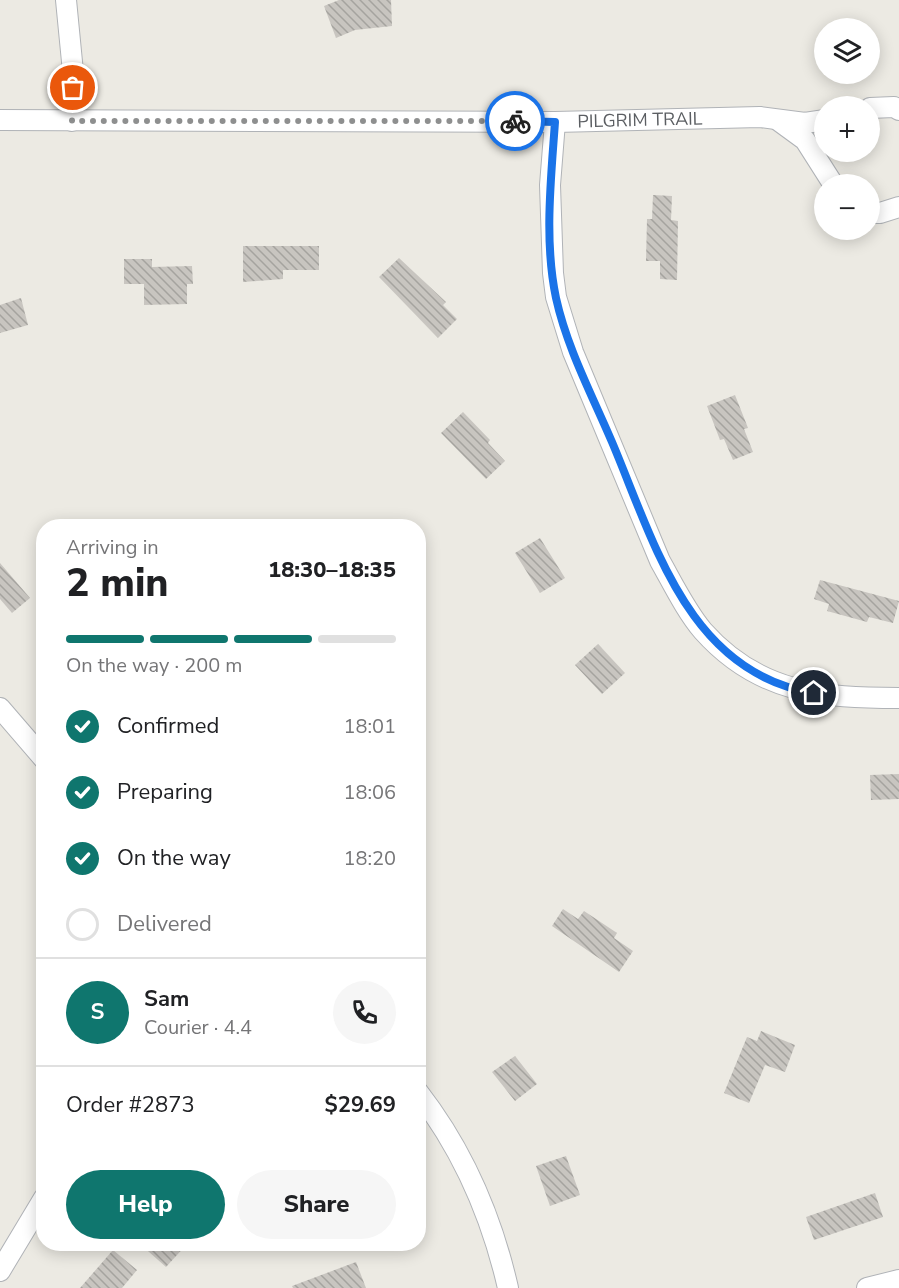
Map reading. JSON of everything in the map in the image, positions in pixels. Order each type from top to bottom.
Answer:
[{"type":"street","points":[[66,0],[73,72],[72,121]]},
{"type":"street","points":[[880,108],[894,107],[899,110]]},
{"type":"street","name":"PILGRIM TRAIL","points":[[0,120],[555,122],[760,117],[805,123],[814,122]]},
{"type":"street","points":[[776,119],[806,140],[827,174]]},
{"type":"street","points":[[555,122],[550,185],[552,263],[556,297],[573,352],[660,561],[676,589],[702,629],[750,670],[800,691],[828,696],[899,698]]},
{"type":"street","points":[[880,213],[899,207]]},
{"type":"street","points":[[0,708],[36,750]]},
{"type":"street","points":[[426,1104],[460,1157],[476,1190],[492,1231],[508,1288]]},
{"type":"street","points":[[0,1271],[36,1211]]},
{"type":"street","points":[[867,1288],[899,1280]]},
{"type":"building","points":[[339,0],[391,0],[392,26],[355,30],[336,38],[324,6]]},
{"type":"building","points":[[653,195],[672,196],[671,220],[678,221],[677,280],[660,279],[660,261],[646,261],[647,219],[652,219]]},
{"type":"building","points":[[243,246],[319,246],[319,270],[283,270],[283,279],[243,282]]},
{"type":"building","points":[[399,258],[446,302],[443,305],[457,319],[438,338],[379,277]]},
{"type":"building","points":[[124,259],[152,259],[152,267],[192,266],[193,284],[187,284],[187,304],[144,305],[144,284],[124,284]]},
{"type":"building","points":[[21,298],[28,325],[0,333],[0,305]]},
{"type":"building","points":[[735,395],[748,428],[744,429],[753,452],[733,460],[724,439],[720,440],[707,406]]},
{"type":"building","points":[[463,412],[490,440],[488,443],[505,461],[486,479],[441,433]]},
{"type":"building","points":[[540,538],[565,578],[540,593],[515,553]]},
{"type":"building","points":[[0,563],[30,598],[12,613],[0,599]]},
{"type":"building","points":[[820,580],[899,601],[893,623],[869,617],[867,622],[827,611],[829,604],[814,599]]},
{"type":"building","points":[[598,644],[625,673],[602,694],[575,665]]},
{"type":"building","points":[[899,774],[899,799],[871,800],[870,775]]},
{"type":"building","points":[[563,909],[578,919],[584,911],[617,933],[614,938],[633,951],[619,972],[552,926]]},
{"type":"building","points":[[761,1031],[795,1045],[785,1072],[765,1065],[749,1103],[724,1093],[747,1037],[757,1041]]},
{"type":"building","points":[[515,1056],[537,1084],[515,1101],[492,1072]]},
{"type":"building","points":[[566,1156],[580,1195],[550,1206],[536,1166]]},
{"type":"building","points":[[875,1193],[883,1217],[814,1240],[806,1217]]},
{"type":"building","points":[[112,1251],[137,1270],[122,1288],[80,1288]]},
{"type":"building","points":[[148,1251],[181,1251],[166,1267]]},
{"type":"building","points":[[356,1262],[366,1288],[293,1288],[292,1286]]},
{"type":"way so far","points":[[73,88],[72,121],[282,119],[515,121]]},
{"type":"route","points":[[515,121],[555,122],[550,185],[551,242],[556,297],[573,352],[660,561],[702,629],[715,642],[750,670],[800,691],[814,693]]}]
